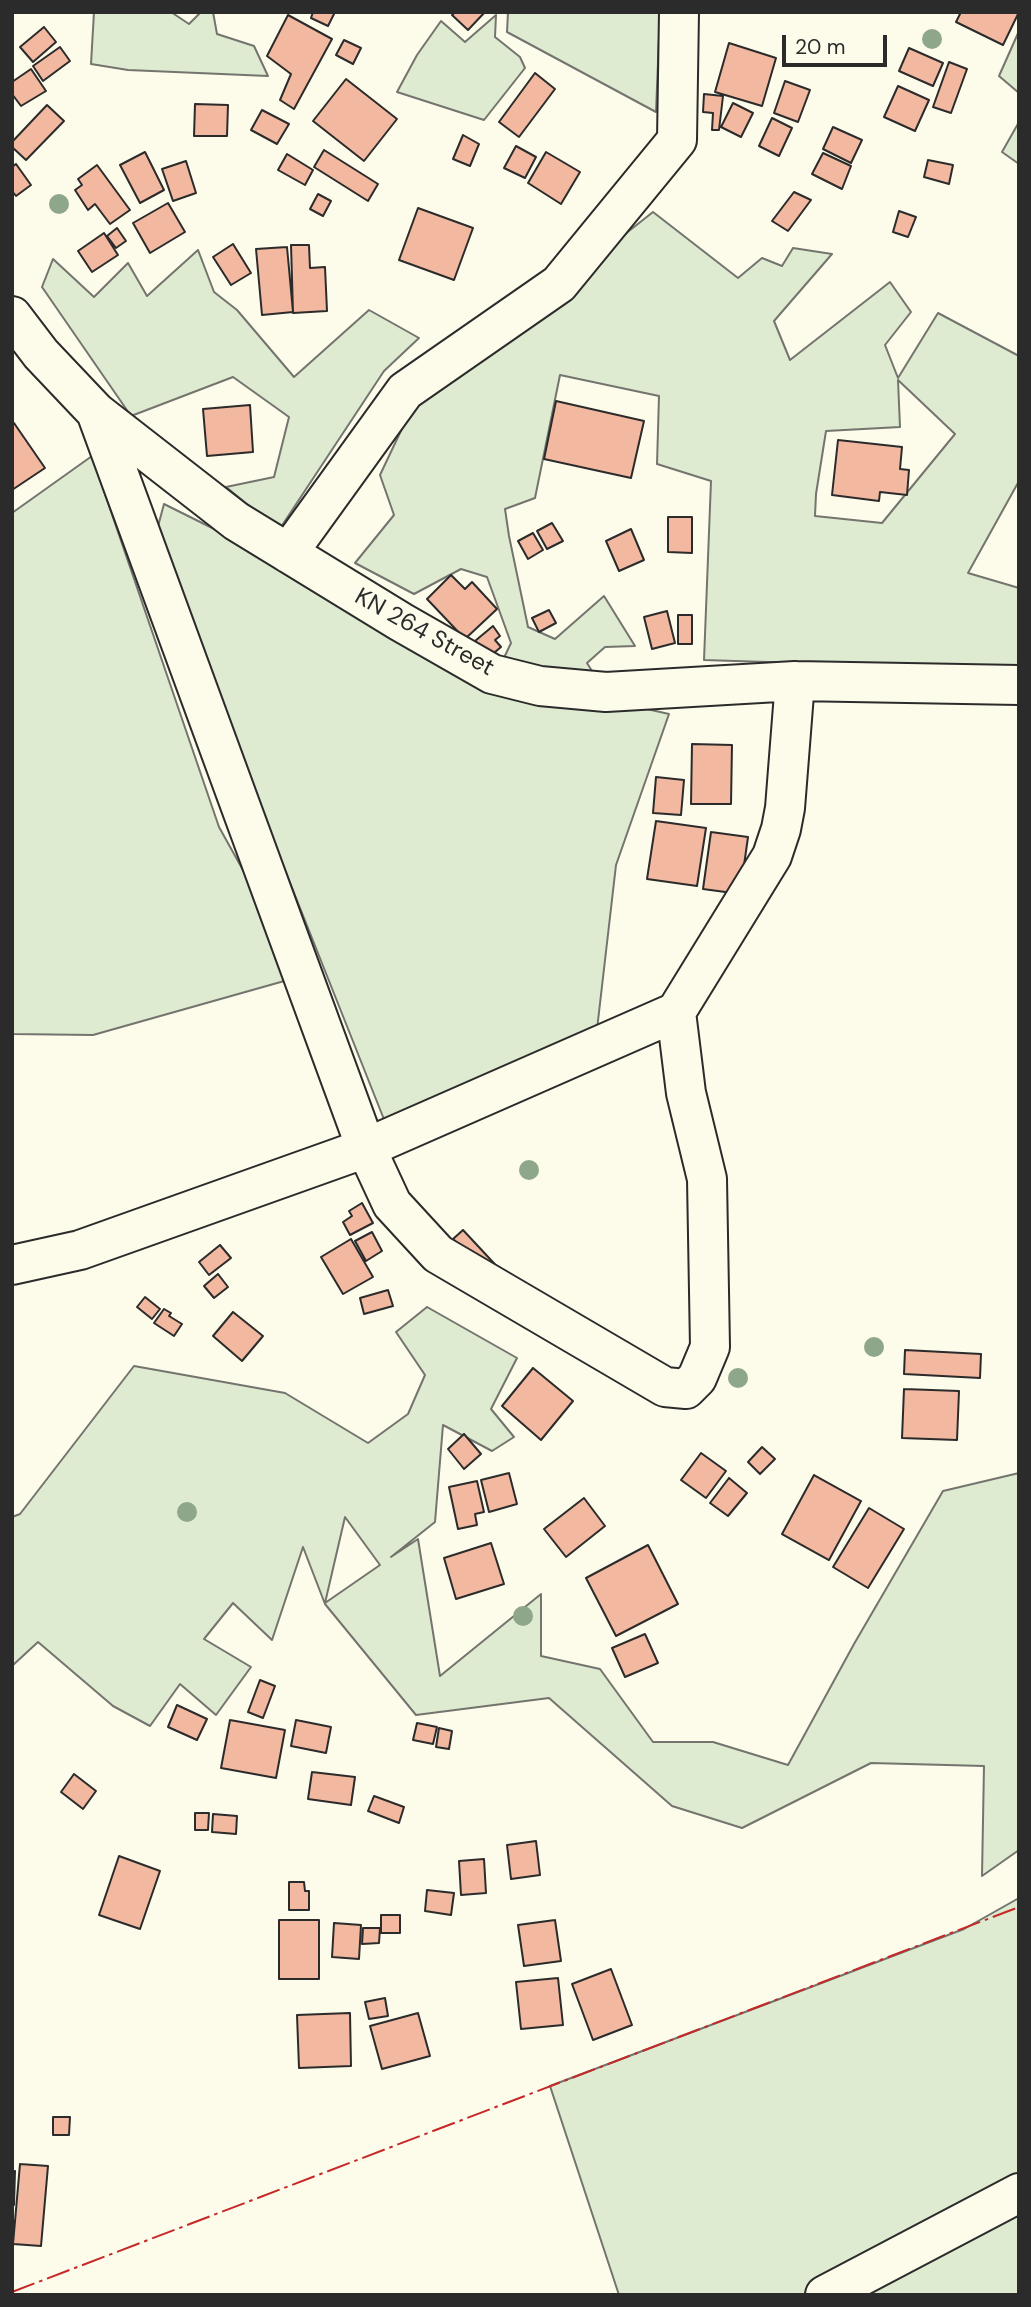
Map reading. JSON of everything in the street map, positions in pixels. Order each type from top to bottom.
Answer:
[{"type":"street","points":[[288,553],[405,391],[559,285],[677,140],[679,12]]},
{"type":"street","name":"KN 264 Street","points":[[12,316],[41,354],[96,412],[236,521],[492,674],[540,686],[606,692],[795,681],[1019,685]]},
{"type":"street","points":[[96,412],[366,1148],[392,1204],[438,1254],[665,1387],[686,1389],[697,1378],[710,1347],[707,1179],[686,1093],[676,1013]]},
{"type":"street","points":[[12,1265],[80,1250],[366,1148],[676,1013],[772,856],[785,808],[795,681]]},
{"type":"street","points":[[825,2295],[1019,2193]]},
{"type":"green space","points":[[94,12],[171,12],[189,24],[201,12],[213,12],[217,34],[254,46],[268,76],[128,70],[91,64]]},
{"type":"green space","points":[[508,12],[660,12],[656,112],[507,32]]},
{"type":"green space","points":[[496,15],[495,37],[520,57],[525,68],[484,120],[397,92],[417,55],[441,21],[465,42]]},
{"type":"green space","points":[[1019,31],[1019,93],[999,76]]},
{"type":"green space","points":[[1019,122],[1019,164],[1002,152]]},
{"type":"green space","points":[[653,212],[738,278],[762,258],[782,266],[793,248],[832,254],[774,321],[790,360],[890,282],[911,312],[885,345],[898,378],[938,313],[1019,356],[1019,481],[968,573],[1019,588],[1019,670],[704,660],[711,481],[657,464],[659,396],[560,375],[535,498],[505,509],[528,627],[555,639],[604,596],[635,646],[605,647],[587,663],[597,679],[502,662],[511,643],[487,577],[461,569],[414,594],[355,563],[394,515],[380,475],[416,399]],"holes":[[[898,380],[955,434],[882,523],[815,516],[826,431],[900,427]]]},
{"type":"green space","points":[[198,250],[214,292],[237,310],[294,377],[369,310],[419,338],[384,371],[279,530],[226,487],[274,477],[289,417],[233,377],[131,416],[42,287],[53,259],[94,297],[128,263],[147,296]]},
{"type":"green space","points":[[92,456],[219,827],[302,976],[93,1035],[12,1034],[12,513]]},
{"type":"green space","points":[[164,504],[401,622],[492,674],[669,714],[616,865],[596,1038],[391,1137],[248,777],[157,530]]},
{"type":"green space","points":[[427,1307],[517,1358],[491,1409],[514,1437],[492,1451],[443,1425],[435,1522],[391,1557],[418,1539],[440,1676],[541,1594],[541,1656],[600,1669],[653,1742],[713,1742],[788,1765],[854,1644],[943,1491],[1019,1473],[1019,1850],[982,1876],[984,1766],[871,1763],[742,1828],[672,1806],[549,1698],[416,1715],[325,1604],[303,1547],[272,1640],[233,1603],[204,1639],[251,1667],[216,1715],[180,1684],[150,1726],[113,1706],[38,1642],[12,1666],[12,1517],[20,1514],[134,1366],[285,1393],[368,1443],[408,1414],[425,1375],[396,1332]],"holes":[[[345,1517],[380,1565],[325,1603]]]},
{"type":"green space","points":[[1019,1898],[1019,2295],[619,2295],[550,2086],[964,1929]]},
{"type":"building","points":[[313,12],[335,12],[328,26],[311,18]]},
{"type":"building","points":[[455,12],[485,12],[468,30],[452,15]]},
{"type":"building","points":[[961,12],[1019,12],[1003,45],[956,22]]},
{"type":"building","points":[[288,15],[332,39],[294,109],[280,100],[291,74],[267,56]]},
{"type":"building","points":[[44,27],[56,42],[33,62],[20,47]]},
{"type":"building","points":[[344,40],[361,48],[353,64],[336,55]]},
{"type":"building","points":[[729,43],[776,58],[762,106],[715,92]]},
{"type":"building","points":[[60,47],[70,61],[43,81],[33,66]]},
{"type":"building","points":[[909,48],[943,63],[933,86],[899,71]]},
{"type":"building","points":[[949,62],[967,69],[951,113],[933,107]]},
{"type":"building","points":[[31,69],[46,91],[21,106],[12,94],[12,82]]},
{"type":"building","points":[[535,73],[555,89],[519,137],[499,122]]},
{"type":"building","points":[[346,79],[397,119],[364,161],[313,121]]},
{"type":"building","points":[[785,81],[810,90],[798,122],[774,113]]},
{"type":"building","points":[[898,86],[929,100],[915,131],[884,117]]},
{"type":"building","points":[[704,94],[723,96],[719,130],[712,130],[713,113],[703,112]]},
{"type":"building","points":[[733,103],[753,113],[741,137],[721,127]]},
{"type":"building","points":[[195,104],[228,105],[227,136],[194,136]]},
{"type":"building","points":[[47,105],[64,121],[26,160],[12,147],[12,142]]},
{"type":"building","points":[[262,110],[289,124],[277,144],[251,130]]},
{"type":"building","points":[[772,118],[792,128],[779,156],[759,146]]},
{"type":"building","points":[[833,127],[862,140],[851,163],[823,149]]},
{"type":"building","points":[[463,135],[479,144],[470,166],[453,159]]},
{"type":"building","points":[[516,146],[536,157],[525,178],[504,168]]},
{"type":"building","points":[[324,150],[378,184],[368,201],[314,167]]},
{"type":"building","points":[[145,152],[164,190],[140,203],[120,165]]},
{"type":"building","points":[[546,152],[580,172],[561,204],[528,183]]},
{"type":"building","points":[[823,153],[851,166],[842,189],[812,174]]},
{"type":"building","points":[[287,154],[313,170],[305,185],[278,170]]},
{"type":"building","points":[[928,160],[953,165],[949,184],[924,177]]},
{"type":"building","points":[[186,161],[196,193],[173,201],[162,169]]},
{"type":"building","points":[[16,164],[31,185],[16,196],[12,191],[12,167]]},
{"type":"building","points":[[97,165],[130,210],[110,224],[95,204],[88,210],[75,190],[82,185],[78,179]]},
{"type":"building","points":[[794,192],[811,200],[788,231],[772,221]]},
{"type":"building","points":[[318,194],[331,201],[323,216],[310,209]]},
{"type":"building","points":[[168,203],[185,232],[150,253],[133,223]]},
{"type":"building","points":[[418,208],[473,228],[454,280],[399,260]]},
{"type":"building","points":[[899,211],[916,217],[908,237],[893,232]]},
{"type":"building","points":[[117,228],[126,241],[116,248],[107,236]]},
{"type":"building","points":[[104,233],[118,255],[92,272],[78,251]]},
{"type":"building","points":[[233,244],[251,273],[231,285],[213,257]]},
{"type":"building","points":[[291,245],[309,245],[310,268],[325,267],[327,311],[293,313]]},
{"type":"building","points":[[287,247],[293,312],[262,315],[256,249]]},
{"type":"building","points":[[556,401],[644,421],[631,478],[544,459]]},
{"type":"building","points":[[250,405],[253,452],[207,456],[203,409]]},
{"type":"building","points":[[14,423],[45,468],[12,490],[12,424]]},
{"type":"building","points":[[838,440],[902,447],[900,469],[909,470],[907,495],[880,492],[879,501],[832,495]]},
{"type":"building","points":[[668,517],[692,517],[692,553],[668,552]]},
{"type":"building","points":[[552,523],[563,541],[547,549],[537,531]]},
{"type":"building","points":[[631,529],[644,560],[619,571],[606,541]]},
{"type":"building","points":[[533,533],[543,550],[528,559],[518,541]]},
{"type":"building","points":[[451,575],[465,589],[472,582],[497,609],[465,639],[427,599]]},
{"type":"building","points":[[549,610],[556,623],[539,632],[532,618]]},
{"type":"building","points":[[667,611],[675,643],[652,649],[644,617]]},
{"type":"building","points":[[678,615],[692,615],[692,644],[678,644]]},
{"type":"building","points":[[493,626],[500,636],[495,640],[501,647],[488,658],[475,641]]},
{"type":"building","points":[[692,744],[732,745],[731,804],[691,804]]},
{"type":"building","points":[[656,777],[684,780],[681,815],[653,813]]},
{"type":"building","points":[[656,821],[706,828],[697,886],[647,879]]},
{"type":"building","points":[[711,832],[748,837],[740,894],[703,889]]},
{"type":"building","points":[[362,1203],[373,1223],[350,1235],[343,1222],[352,1216],[349,1211]]},
{"type":"building","points":[[463,1230],[504,1274],[494,1283],[453,1239]]},
{"type":"building","points":[[372,1232],[382,1251],[366,1261],[355,1241]]},
{"type":"building","points":[[351,1239],[373,1277],[343,1294],[321,1257]]},
{"type":"building","points":[[220,1245],[231,1258],[209,1275],[199,1262]]},
{"type":"building","points":[[218,1274],[228,1287],[214,1298],[204,1286]]},
{"type":"building","points":[[388,1290],[393,1306],[364,1314],[360,1298]]},
{"type":"building","points":[[145,1297],[160,1309],[152,1319],[137,1307]]},
{"type":"building","points":[[164,1309],[171,1313],[169,1316],[182,1324],[174,1336],[154,1323]]},
{"type":"building","points":[[233,1312],[263,1336],[242,1361],[213,1336]]},
{"type":"building","points":[[905,1350],[981,1354],[980,1378],[904,1374]]},
{"type":"building","points":[[533,1368],[573,1401],[541,1440],[502,1406]]},
{"type":"building","points":[[904,1389],[959,1391],[957,1440],[902,1438]]},
{"type":"building","points":[[464,1434],[481,1454],[464,1469],[448,1449]]},
{"type":"building","points":[[762,1447],[775,1459],[760,1474],[748,1462]]},
{"type":"building","points":[[701,1453],[726,1471],[706,1498],[681,1480]]},
{"type":"building","points":[[509,1473],[517,1504],[489,1512],[481,1480]]},
{"type":"building","points":[[814,1475],[861,1501],[829,1560],[782,1534]]},
{"type":"building","points":[[729,1478],[747,1493],[728,1516],[710,1503]]},
{"type":"building","points":[[477,1481],[484,1512],[475,1514],[477,1525],[458,1529],[449,1487]]},
{"type":"building","points":[[584,1498],[605,1526],[566,1557],[544,1529]]},
{"type":"building","points":[[869,1508],[904,1529],[868,1588],[833,1567]]},
{"type":"building","points":[[491,1543],[504,1584],[456,1599],[444,1558]]},
{"type":"building","points":[[648,1545],[678,1604],[616,1636],[586,1578]]},
{"type":"building","points":[[645,1634],[658,1663],[625,1677],[612,1648]]},
{"type":"building","points":[[260,1680],[275,1686],[263,1718],[248,1712]]},
{"type":"building","points":[[177,1705],[207,1719],[197,1740],[168,1727]]},
{"type":"building","points":[[230,1720],[285,1730],[276,1778],[221,1768]]},
{"type":"building","points":[[296,1720],[331,1727],[326,1753],[291,1746]]},
{"type":"building","points":[[417,1723],[437,1727],[433,1744],[413,1740]]},
{"type":"building","points":[[439,1728],[452,1731],[449,1749],[436,1747]]},
{"type":"building","points":[[312,1772],[355,1777],[351,1805],[308,1799]]},
{"type":"building","points":[[74,1774],[96,1791],[83,1809],[61,1792]]},
{"type":"building","points":[[374,1796],[404,1807],[399,1823],[368,1811]]},
{"type":"building","points":[[195,1813],[209,1813],[208,1830],[195,1830]]},
{"type":"building","points":[[213,1814],[237,1816],[236,1834],[212,1832]]},
{"type":"building","points":[[536,1841],[540,1875],[511,1879],[507,1845]]},
{"type":"building","points":[[119,1856],[160,1871],[140,1929],[99,1915]]},
{"type":"building","points":[[484,1859],[486,1893],[461,1895],[459,1861]]},
{"type":"building","points":[[289,1882],[304,1882],[305,1891],[309,1891],[309,1910],[289,1910]]},
{"type":"building","points":[[427,1890],[454,1893],[451,1915],[425,1911]]},
{"type":"building","points":[[381,1915],[400,1915],[400,1933],[381,1933]]},
{"type":"building","points":[[279,1920],[319,1920],[319,1979],[279,1979]]},
{"type":"building","points":[[555,1920],[561,1961],[524,1966],[518,1925]]},
{"type":"building","points":[[334,1923],[361,1925],[359,1959],[332,1957]]},
{"type":"building","points":[[363,1928],[380,1928],[379,1943],[362,1944]]},
{"type":"building","points":[[611,1969],[632,2025],[593,2040],[572,1984]]},
{"type":"building","points":[[558,1978],[563,2025],[521,2029],[516,1982]]},
{"type":"building","points":[[385,1998],[388,2016],[369,2019],[365,2002]]},
{"type":"building","points":[[350,2013],[351,2066],[299,2068],[297,2015]]},
{"type":"building","points":[[418,2013],[430,2056],[382,2069],[370,2026]]},
{"type":"building","points":[[53,2117],[70,2117],[69,2135],[53,2135]]},
{"type":"building","points":[[20,2164],[48,2166],[41,2246],[13,2244]]},
{"type":"building","points":[[12,2171],[15,2171],[14,2205],[12,2205]]},
{"type":"power","points":[[12,2292],[1019,1907]]}]
